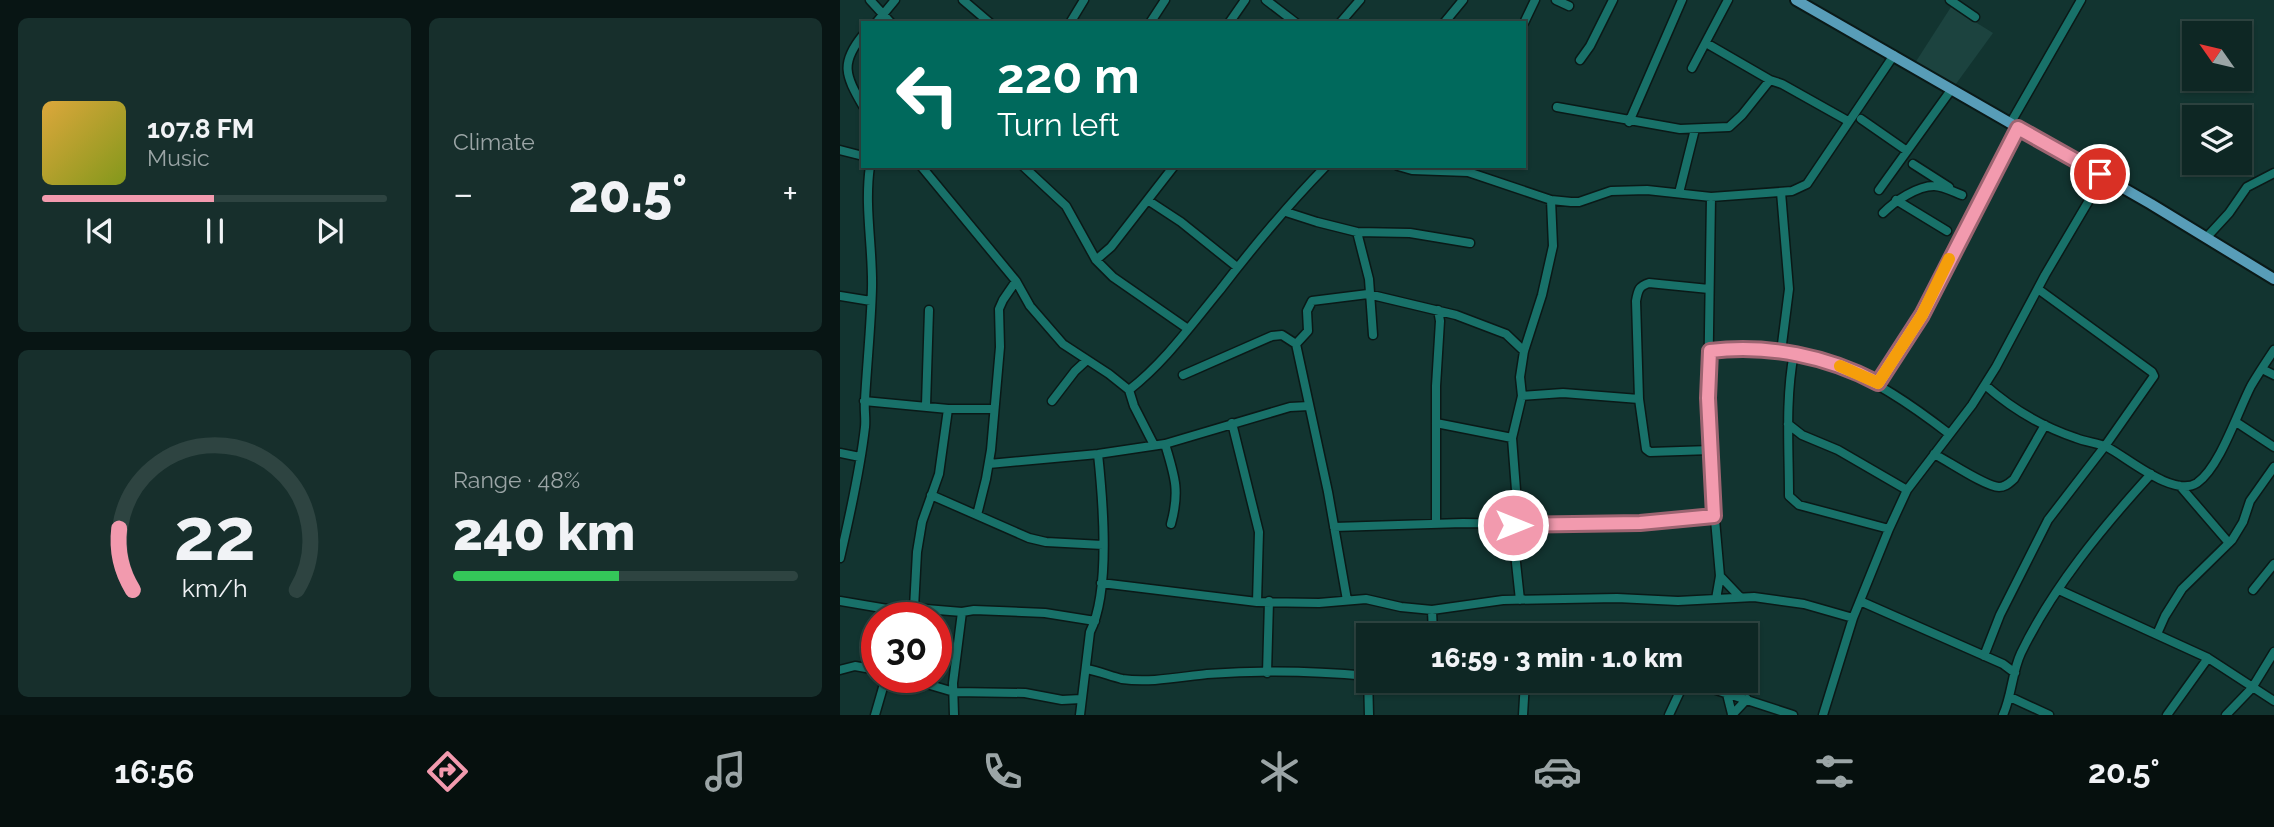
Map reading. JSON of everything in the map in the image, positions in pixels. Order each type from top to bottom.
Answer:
[{"type":"main road","points":[[1796,0],[2100,174],[2274,279]]},
{"type":"street","points":[[870,0],[889,21]]},
{"type":"street","points":[[878,21],[895,0]]},
{"type":"street","points":[[963,0],[974,3],[988,21]]},
{"type":"street","points":[[1071,21],[1084,0]]},
{"type":"street","points":[[1151,21],[1165,0]]},
{"type":"street","points":[[1230,21],[1245,0]]},
{"type":"street","points":[[1266,0],[1293,21]]},
{"type":"street","points":[[1342,21],[1360,0]]},
{"type":"street","points":[[1446,21],[1463,0]]},
{"type":"street","points":[[1525,21],[1535,0]]},
{"type":"street","points":[[1556,0],[1569,6]]},
{"type":"street","points":[[1580,60],[1613,0]]},
{"type":"street","points":[[1629,122],[1682,0]]},
{"type":"street","points":[[1692,68],[1728,0]]},
{"type":"street","points":[[1951,0],[1975,17]]},
{"type":"street","points":[[1878,383],[1922,315],[2014,126],[2081,0]]},
{"type":"street","points":[[861,37],[844,54],[843,65],[843,76],[861,103]]},
{"type":"street","points":[[1706,43],[1848,121]]},
{"type":"street","points":[[1405,168],[1469,169],[1551,200],[1579,202],[1611,191],[1647,190],[1711,197],[1801,188],[1807,184],[1894,55]]},
{"type":"street","points":[[1557,107],[1680,129],[1729,127],[1770,80]]},
{"type":"street","points":[[1879,190],[1951,90]]},
{"type":"street","points":[[1861,119],[1907,151]]},
{"type":"street","points":[[1679,193],[1695,129]]},
{"type":"street","points":[[840,150],[861,155]]},
{"type":"street","points":[[1913,164],[1977,205]]},
{"type":"street","points":[[840,558],[848,531],[865,427],[872,258],[868,225],[870,168]]},
{"type":"street","points":[[923,168],[1016,281],[1030,306],[1063,344],[1129,390],[1154,445]]},
{"type":"street","points":[[1025,168],[1066,206],[1096,260],[1136,295],[1188,329]]},
{"type":"street","points":[[1096,260],[1111,247],[1173,168]]},
{"type":"street","points":[[1129,390],[1155,369],[1237,267],[1324,168]]},
{"type":"street","points":[[2206,237],[2230,213],[2246,187],[2274,173]]},
{"type":"street","points":[[1823,715],[1853,618],[1907,490],[1985,385],[2101,180],[2100,174]]},
{"type":"street","points":[[1884,213],[1896,200],[1932,186],[1962,195]]},
{"type":"street","points":[[1781,352],[1788,289],[1782,192]]},
{"type":"street","points":[[1711,197],[1708,398],[1720,576],[1716,599]]},
{"type":"street","points":[[1520,600],[1513,525],[1516,490],[1512,438],[1522,396],[1520,377],[1524,351],[1542,295],[1553,246],[1551,200]]},
{"type":"street","points":[[1896,200],[1947,231]]},
{"type":"street","points":[[1149,201],[1181,222],[1237,267]]},
{"type":"street","points":[[1286,212],[1357,232],[1410,233],[1470,243]]},
{"type":"street","points":[[1357,232],[1369,279],[1373,335]]},
{"type":"street","points":[[977,515],[989,464],[1000,347],[999,309],[1016,281]]},
{"type":"street","points":[[1709,289],[1649,283],[1638,290],[1636,301],[1639,399],[1646,449],[1650,452],[1711,450]]},
{"type":"street","points":[[1984,656],[2010,594],[2048,520],[2154,376],[2038,289]]},
{"type":"street","points":[[1296,344],[1308,331],[1307,311],[1312,301],[1368,294],[1438,310],[1506,334],[1524,351]]},
{"type":"street","points":[[840,296],[871,301]]},
{"type":"street","points":[[926,405],[929,310]]},
{"type":"street","points":[[1436,524],[1440,321],[1438,310]]},
{"type":"street","points":[[1183,375],[1272,336],[1282,335],[1296,344],[1347,600]]},
{"type":"street","points":[[1710,351],[1748,349],[1794,353],[1845,367],[1878,383],[1948,433]]},
{"type":"street","points":[[1985,385],[2015,408],[2045,425],[2077,439],[2105,446],[2151,474],[2187,487],[2198,482],[2209,468],[2274,350]]},
{"type":"street","points":[[1794,353],[1788,381],[1789,496],[1793,501],[1834,515],[1889,529]]},
{"type":"street","points":[[1052,401],[1075,370],[1087,360]]},
{"type":"street","points":[[2262,369],[2274,375]]},
{"type":"street","points":[[1522,396],[1563,393],[1639,399]]},
{"type":"street","points":[[864,401],[948,409],[994,409]]},
{"type":"street","points":[[989,464],[1098,454],[1166,444],[1290,407],[1309,406]]},
{"type":"street","points":[[914,602],[922,522],[939,474],[948,409]]},
{"type":"street","points":[[2236,422],[2274,447]]},
{"type":"street","points":[[1232,423],[1259,532],[1257,602]]},
{"type":"street","points":[[1436,423],[1512,438]]},
{"type":"street","points":[[1788,424],[1802,435],[1838,450],[1907,490]]},
{"type":"street","points":[[1934,454],[1988,483],[1998,487],[2006,486],[2014,479],[2045,425]]},
{"type":"street","points":[[1788,438],[1802,435]]},
{"type":"street","points":[[1166,444],[1178,499],[1171,524]]},
{"type":"street","points":[[840,453],[860,457]]},
{"type":"street","points":[[1080,715],[1090,632],[1096,621],[1101,583],[1103,545],[1098,454]]},
{"type":"street","points":[[2157,634],[2182,589],[2238,531],[2250,501],[2274,467]]},
{"type":"street","points":[[2003,715],[2019,656],[2041,616],[2109,521],[2151,474]]},
{"type":"street","points":[[2180,486],[2229,543]]},
{"type":"street","points":[[931,495],[1006,529],[1038,540],[1103,545]]},
{"type":"street","points":[[1334,527],[1640,523],[1714,516]]},
{"type":"street","points":[[2253,590],[2274,564]]},
{"type":"street","points":[[1720,576],[1740,597]]},
{"type":"street","points":[[1101,583],[1257,602],[1319,603],[1366,599],[1401,607],[1432,610],[1473,603],[1520,600],[1740,597],[1782,600],[1853,618]]},
{"type":"street","points":[[2059,590],[2208,658],[2274,701]]},
{"type":"street","points":[[840,601],[861,605]]},
{"type":"street","points":[[1267,673],[1269,601]]},
{"type":"street","points":[[1860,601],[2003,664],[2015,673]]},
{"type":"street","points":[[1432,610],[1433,623]]},
{"type":"street","points":[[952,611],[1045,613],[1096,621]]},
{"type":"street","points":[[954,715],[962,612]]},
{"type":"street","points":[[2226,715],[2252,688],[2274,653]]},
{"type":"street","points":[[2003,664],[2019,656]]},
{"type":"street","points":[[2167,715],[2208,658]]},
{"type":"street","points":[[840,670],[861,667]]},
{"type":"street","points":[[1086,669],[1121,678],[1164,680],[1209,674],[1356,676]]},
{"type":"street","points":[[954,692],[1025,693],[1062,700],[1081,699]]},
{"type":"street","points":[[875,715],[881,693]]},
{"type":"street","points":[[1368,693],[1369,715]]},
{"type":"street","points":[[1523,715],[1524,693]]},
{"type":"street","points":[[1669,715],[1679,693]]},
{"type":"street","points":[[1722,693],[1793,715]]},
{"type":"street","points":[[1727,694],[1732,715]]},
{"type":"street","points":[[2010,697],[2049,715]]},
{"type":"street","points":[[1732,715],[1747,699]]},
{"type":"shaded area","points":[[1951,7],[1993,33],[1953,88],[1915,63]]},
{"type":"slow traffic","points":[[1840,366],[1878,383],[1922,315],[1949,259]]},
{"type":"route","points":[[1513,525],[1640,523],[1714,516],[1708,398],[1710,351],[1748,349],[1794,353],[1833,363],[1878,383],[1922,315],[2018,128],[2100,174]]}]
